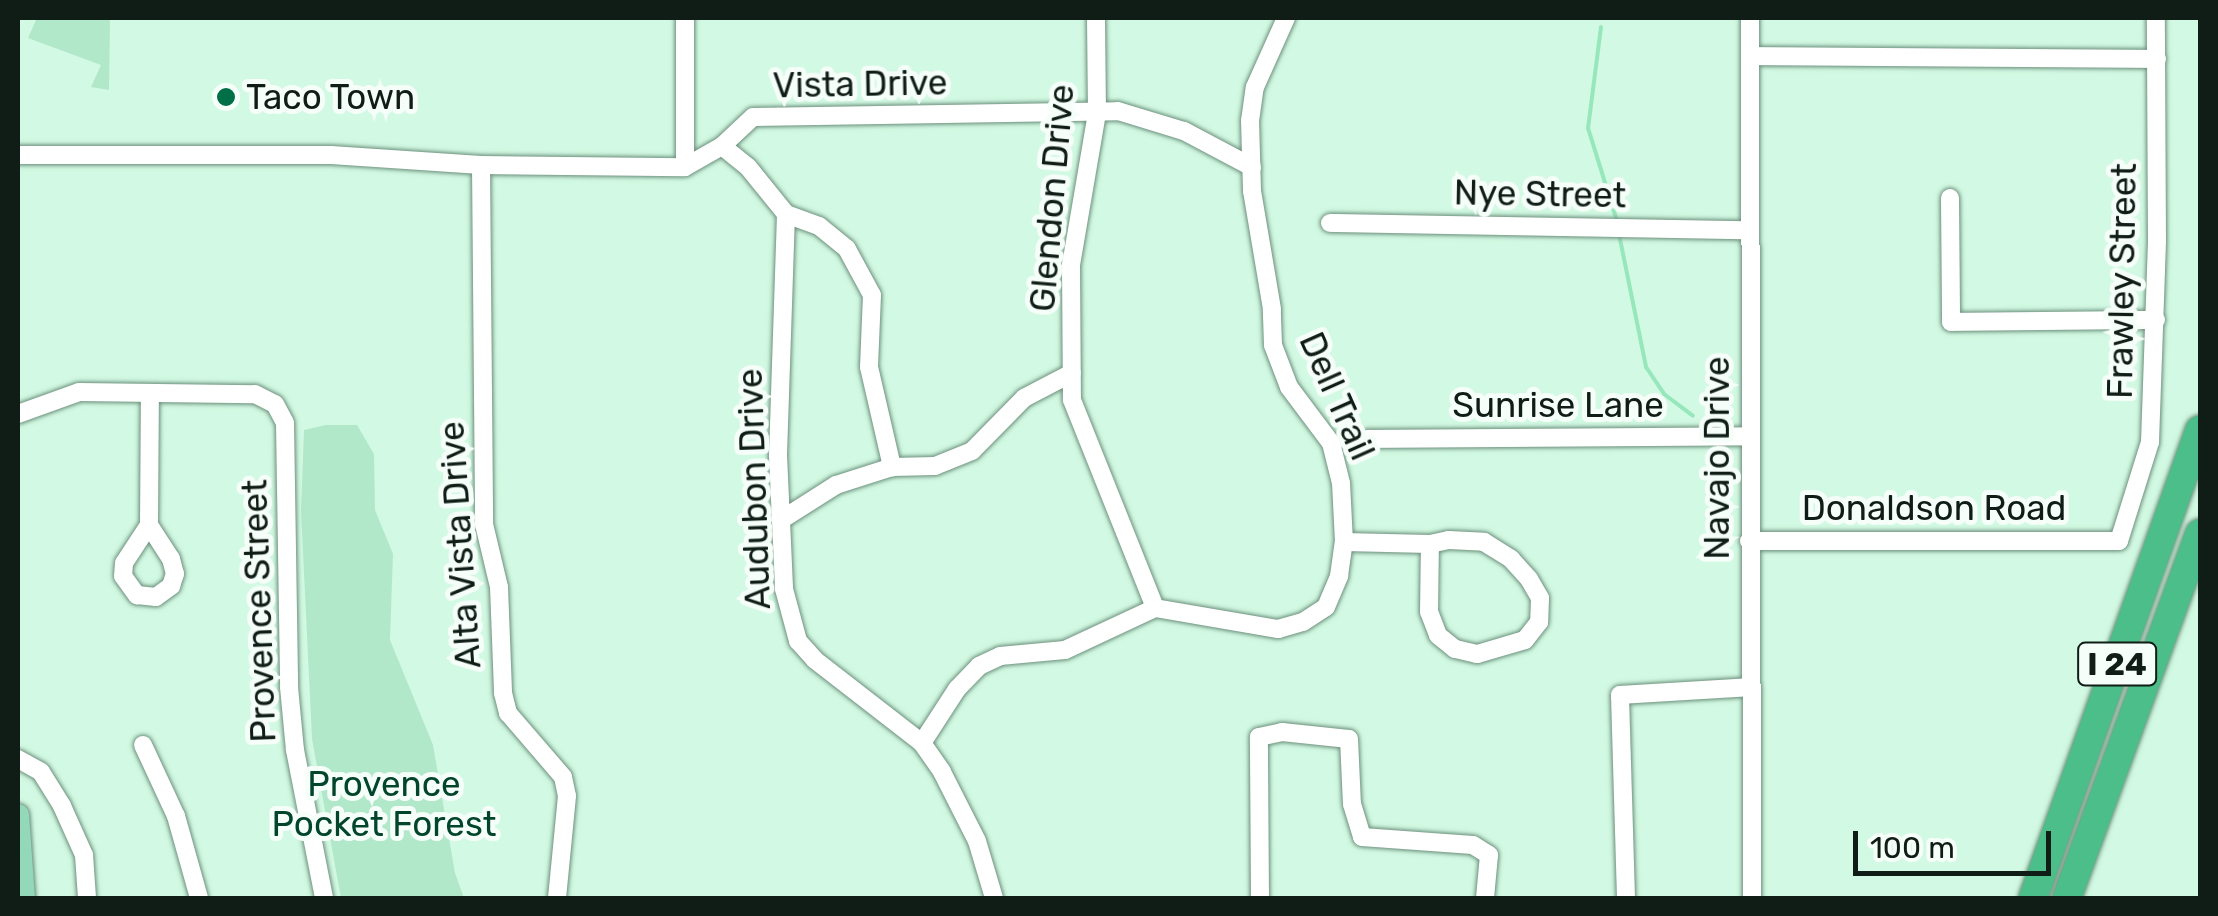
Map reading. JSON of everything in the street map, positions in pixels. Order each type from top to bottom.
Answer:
[{"type":"highway","name":"I 24","points":[[2033,898],[2200,430]]},
{"type":"highway","name":"I 24","points":[[2067,898],[2200,533]]},
{"type":"main road","points":[[18,814],[22,887]]},
{"type":"street","points":[[685,18],[685,166]]},
{"type":"street","name":"Glendon Drive","points":[[1096,18],[1097,113],[1072,265],[1072,400],[1086,444],[1155,608]]},
{"type":"street","points":[[1252,167],[1255,87],[1286,18]]},
{"type":"street","name":"Navajo Drive","points":[[1750,18],[1752,898]]},
{"type":"street","name":"Frawley Street","points":[[2119,541],[2150,442],[2156,320],[2156,18]]},
{"type":"street","points":[[1750,56],[2157,59]]},
{"type":"street","name":"Vista Drive","points":[[18,155],[330,155],[481,166],[685,166],[722,146],[753,118],[1118,111],[1184,131],[1252,167]]},
{"type":"street","points":[[722,146],[748,167],[786,214],[819,226],[847,249],[872,295],[869,367],[892,467]]},
{"type":"street","name":"Alta Vista Drive","points":[[481,166],[484,524],[499,587],[503,693],[508,713],[563,777],[567,796],[558,898]]},
{"type":"street","name":"Dell Trail","points":[[1155,608],[1278,629],[1303,622],[1326,607],[1339,576],[1344,542],[1342,483],[1331,444],[1289,387],[1273,345],[1252,167]]},
{"type":"street","points":[[1950,198],[1951,322],[2156,320]]},
{"type":"street","name":"Audubon Drive","points":[[786,214],[778,455],[784,589],[798,641],[815,660],[922,744],[942,772],[977,842],[994,898]]},
{"type":"street","name":"Nye Street","points":[[1330,223],[1750,230]]},
{"type":"street","points":[[781,520],[836,485],[892,467],[935,466],[972,451],[1024,398],[1072,374]]},
{"type":"street","points":[[18,414],[79,392],[150,395],[148,525]]},
{"type":"street","name":"Provence Street","points":[[150,395],[254,394],[275,404],[285,423],[289,687],[295,750],[324,898]]},
{"type":"street","name":"Sunrise Lane","points":[[1366,440],[1750,436]]},
{"type":"street","name":"Donaldson Road","points":[[1750,541],[2119,541]]},
{"type":"street","points":[[1344,542],[1484,542],[1511,558],[1540,598],[1539,622],[1526,640],[1477,654],[1455,650],[1438,635],[1429,612],[1430,544]]},
{"type":"street","points":[[922,744],[937,714],[979,666],[1000,656],[1065,650],[1155,608]]},
{"type":"street","points":[[1626,898],[1620,695],[1752,686]]},
{"type":"street","points":[[1260,898],[1259,738],[1282,732],[1349,739],[1352,804],[1362,837],[1474,845],[1488,855],[1485,898]]},
{"type":"street","points":[[143,744],[176,816],[199,898]]},
{"type":"street","points":[[18,759],[41,772],[62,806],[84,855],[87,898]]},
{"type":"green space","points":[[37,18],[110,18],[109,90],[91,87],[101,65],[28,38]]},
{"type":"green space","name":"Provence Pocket Forest","points":[[357,425],[374,454],[375,510],[393,554],[390,640],[433,745],[455,873],[464,898],[341,898],[312,739],[301,511],[304,430]]},
{"type":"waterway","points":[[1601,27],[1588,128],[1617,221]]},
{"type":"waterway","points":[[1620,239],[1646,367],[1664,394],[1693,416]]},
{"type":"place","name":"Taco Town","points":[[226,97]]}]
